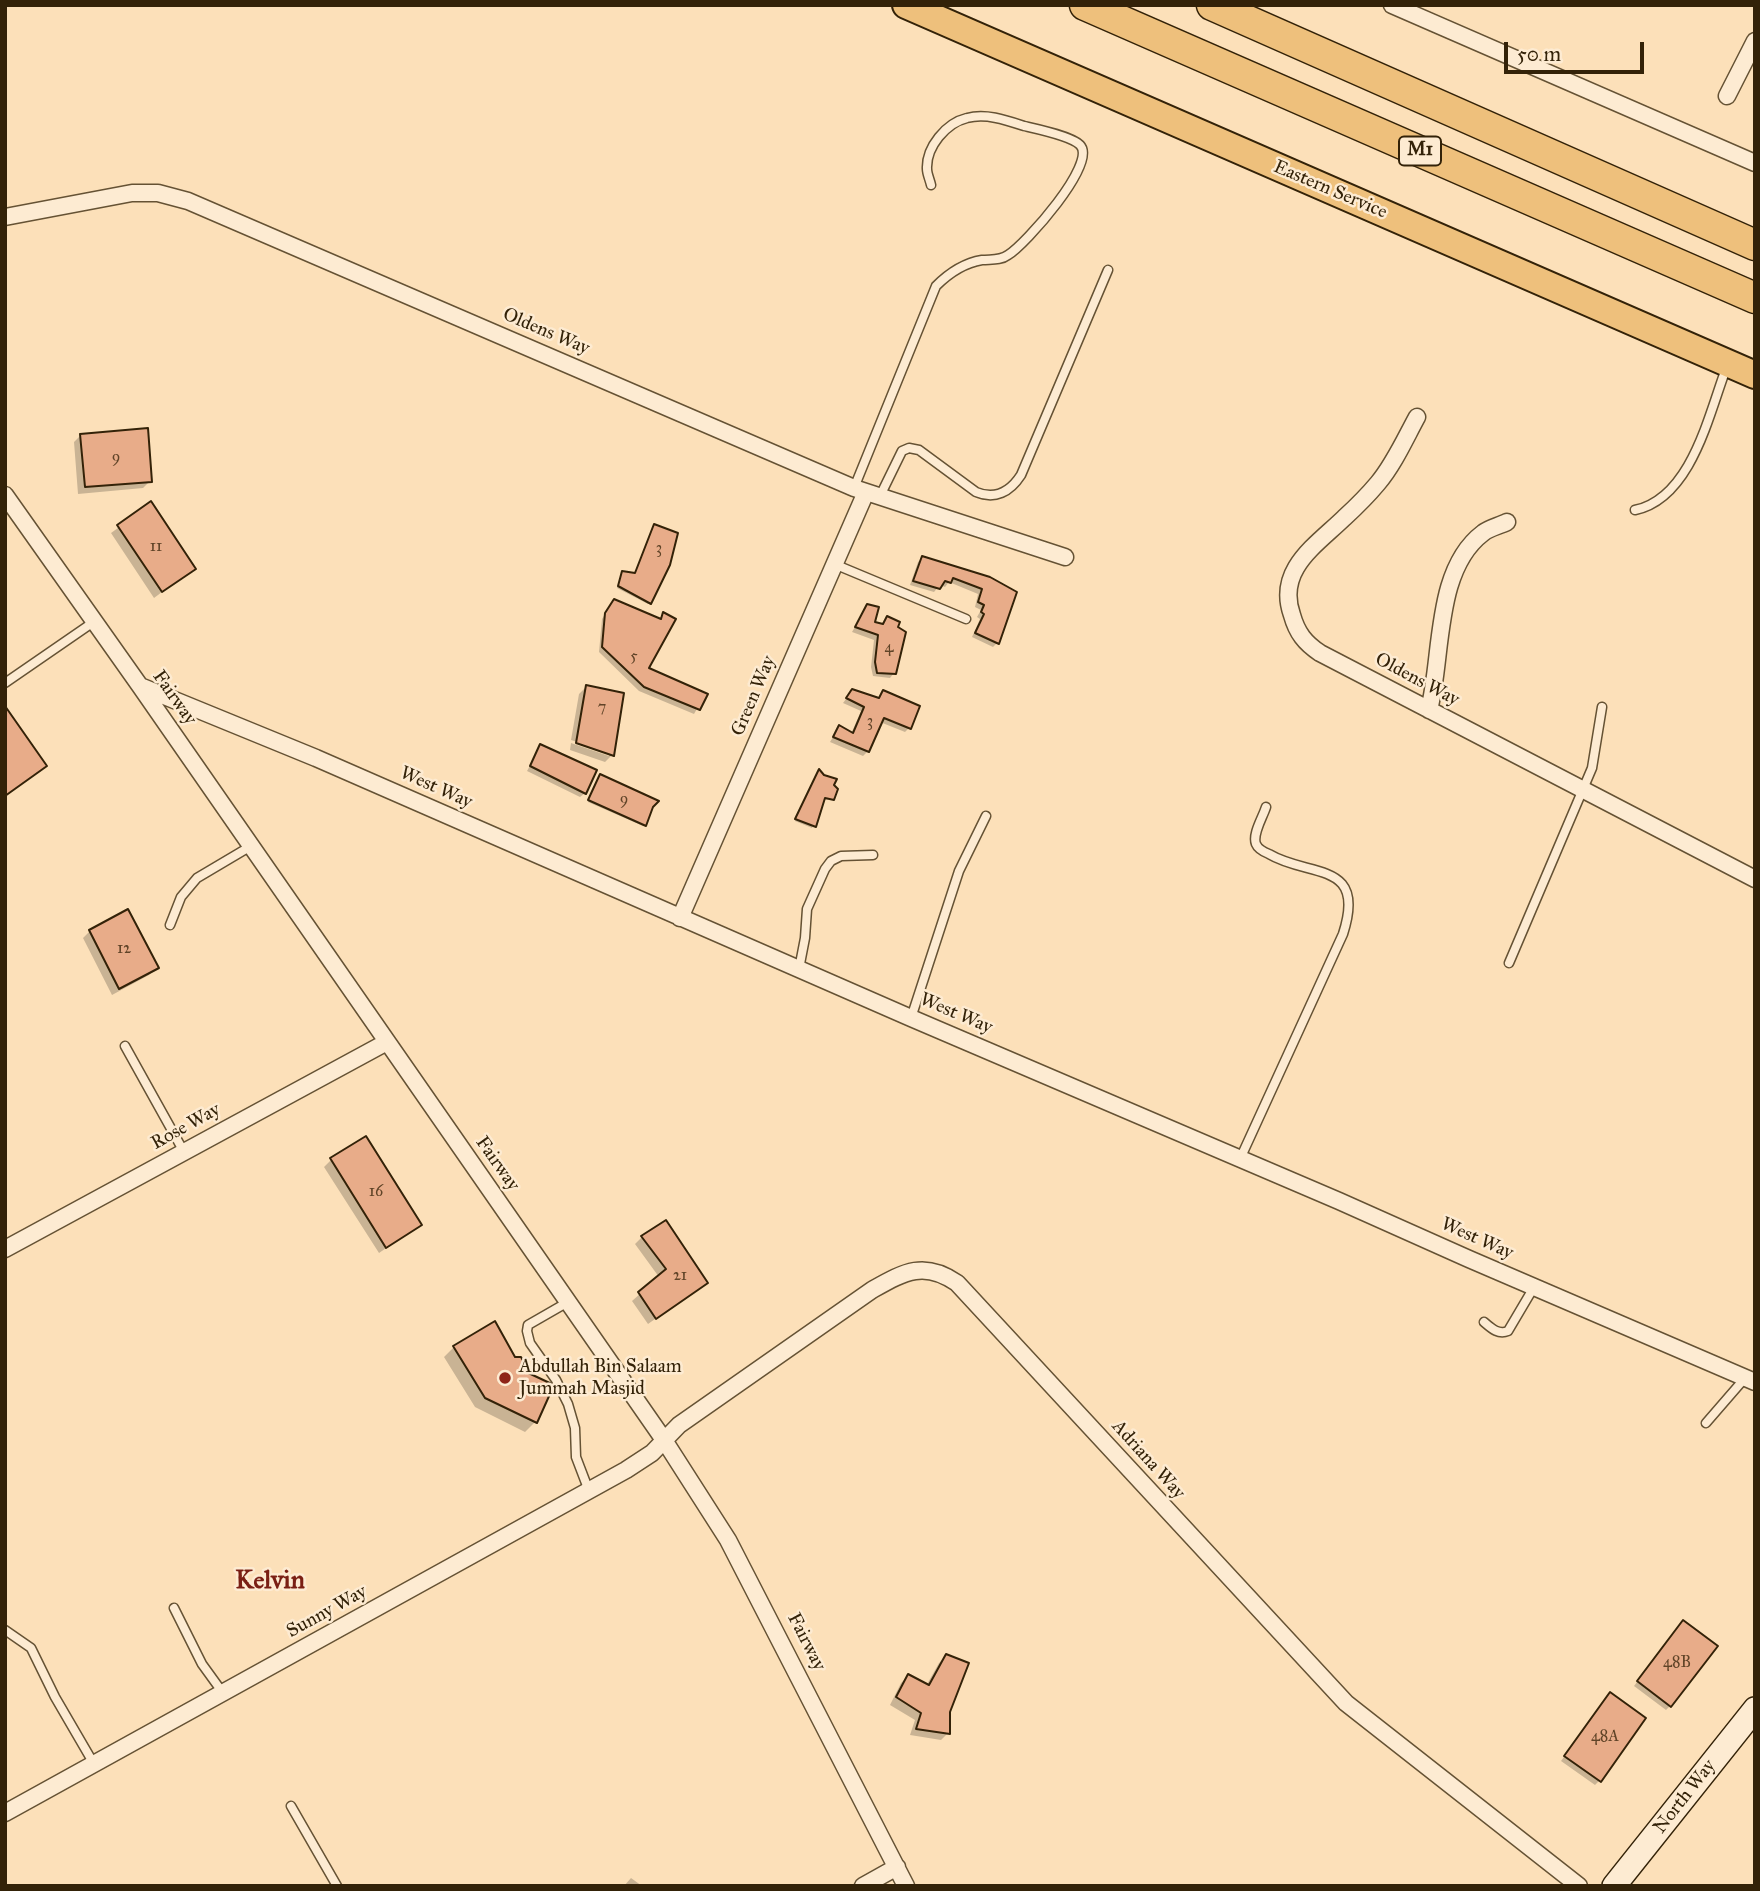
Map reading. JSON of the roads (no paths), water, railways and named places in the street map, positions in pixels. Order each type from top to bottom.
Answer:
[{"type":"highway","name":"M1","points":[[1085,5],[1755,298]]},
{"type":"highway","name":"M1","points":[[1212,5],[1755,245]]},
{"type":"main road","name":"Eastern Service","points":[[906,5],[1755,375]]},
{"type":"street","points":[[1392,5],[1755,163]]},
{"type":"street","points":[[1727,96],[1755,41]]},
{"type":"street","name":"Oldens Way","points":[[5,217],[132,193],[158,193],[188,201],[866,492],[1065,557]]},
{"type":"street","name":"Oldens Way","points":[[1417,417],[1379,481],[1344,519],[1314,545],[1293,572],[1287,594],[1294,623],[1301,636],[1309,646],[1755,879]]},
{"type":"street","name":"Green Way","points":[[680,918],[866,492]]},
{"type":"street","name":"Fairway","points":[[5,495],[141,686],[664,1440],[729,1540],[906,1886]]},
{"type":"street","points":[[1429,710],[1436,680],[1446,598],[1454,571],[1467,548],[1484,532],[1507,522]]},
{"type":"street","name":"West Way","points":[[141,686],[316,758],[799,970],[1750,1380]]},
{"type":"street","name":"Rose Way","points":[[5,1249],[387,1042]]},
{"type":"street","name":"Adriana Way","points":[[664,1440],[679,1424],[872,1290],[910,1271],[923,1269],[942,1272],[975,1301],[1346,1703],[1579,1886]]},
{"type":"street","name":"Sunny Way","points":[[5,1813],[644,1460],[664,1440]]},
{"type":"street","name":"North Way","points":[[1614,1886],[1755,1709]]},
{"type":"street","points":[[863,1886],[897,1867]]},
{"type":"lane","points":[[866,492],[936,286],[965,265],[1004,258],[1018,248],[1075,178],[1084,158],[1083,151],[1080,145],[1071,140],[1016,123],[980,115],[962,119],[944,130],[933,147],[927,169],[931,185]]},
{"type":"lane","points":[[866,492],[902,451],[909,448],[919,450],[976,492],[997,495],[1014,485],[1021,475],[1108,270]]},
{"type":"lane","points":[[1635,510],[1648,507],[1664,495],[1692,460],[1728,363]]},
{"type":"lane","points":[[834,564],[966,619]]},
{"type":"lane","points":[[5,683],[95,621]]},
{"type":"lane","points":[[1509,963],[1583,790],[1595,755],[1602,707]]},
{"type":"lane","points":[[1240,1159],[1343,934],[1349,913],[1348,898],[1341,883],[1328,873],[1274,857],[1256,844],[1266,807]]},
{"type":"lane","points":[[911,1018],[959,871],[986,816]]},
{"type":"lane","points":[[170,925],[181,897],[197,878],[251,846]]},
{"type":"lane","points":[[799,970],[807,909],[825,869],[831,861],[841,856],[873,855]]},
{"type":"lane","points":[[125,1046],[184,1152]]},
{"type":"lane","points":[[1484,1322],[1496,1331],[1508,1331],[1534,1287]]},
{"type":"lane","points":[[568,1302],[535,1320],[528,1325],[527,1331],[530,1343],[556,1380],[568,1404],[575,1428],[576,1457],[589,1491]]},
{"type":"lane","points":[[1706,1423],[1750,1380]]},
{"type":"lane","points":[[174,1608],[202,1664],[223,1693]]},
{"type":"lane","points":[[5,1630],[32,1648],[55,1697],[94,1764]]},
{"type":"lane","points":[[291,1806],[337,1886]]},
{"type":"place","name":"Abdullah Bin Salaam Jummah Masjid","points":[[505,1378]]},
{"type":"district","name":"Kelvin","points":[[270,1582]]}]
